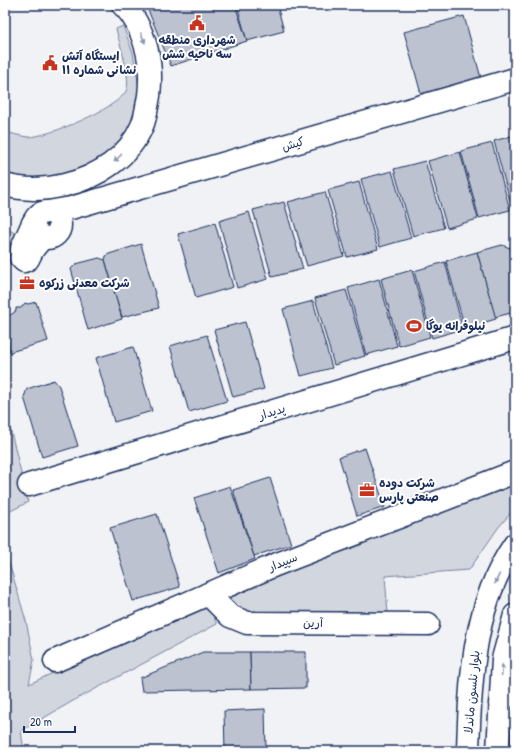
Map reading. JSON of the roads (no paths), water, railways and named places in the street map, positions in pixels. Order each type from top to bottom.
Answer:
[{"type":"main road","points":[[5,185],[17,189],[36,190],[77,182],[107,168],[132,142],[143,125],[151,79],[150,61],[145,42],[135,22],[123,5]]},
{"type":"main road","name":"کیش","points":[[46,225],[78,206],[515,79]]},
{"type":"main road","name":"پدیدار","points":[[29,485],[515,338]]},
{"type":"main road","name":"سپیدار","points":[[55,661],[282,562],[515,472]]},
{"type":"main road","name":"بلوار نلسون ماندلا","points":[[468,751],[473,653],[492,589],[515,544]]},
{"type":"main road","name":"آرین","points":[[208,594],[230,616],[247,623],[428,624]]},
{"type":"main road","points":[[498,751],[503,659],[515,615]]},
{"type":"main road","points":[[500,703],[515,686]]},
{"type":"place","name":"شهرداری منطقه سه ناحیه شش","points":[[197,23]]},
{"type":"place","name":"ایستگاه آتش نشانی شماره ۱۱","points":[[50,63]]},
{"type":"place","name":"شرکت معدنی زرکوه","points":[[27,283]]},
{"type":"place","name":"نیلوفرانه یوگا","points":[[414,326]]},
{"type":"place","name":"شرکت دوده صنعتی پارس","points":[[367,490]]}]
